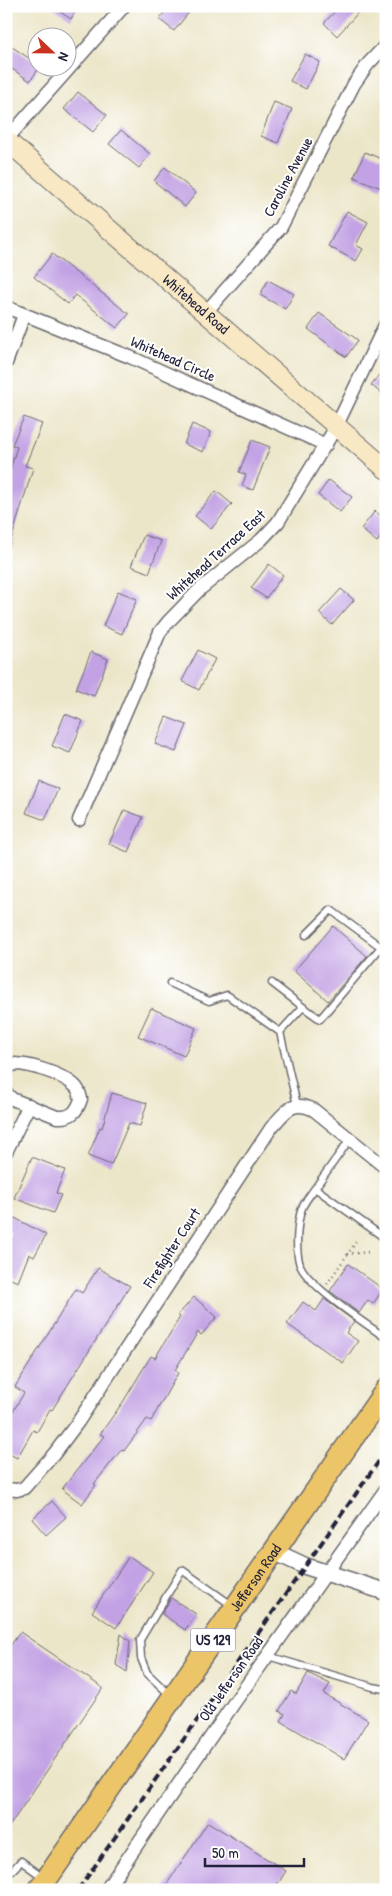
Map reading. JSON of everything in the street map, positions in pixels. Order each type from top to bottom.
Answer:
[{"type":"highway","name":"Jefferson Road","points":[[43,1885],[386,1390]]},
{"type":"main road","name":"Whitehead Road","points":[[6,140],[386,469]]},
{"type":"street","points":[[6,140],[124,6]]},
{"type":"street","name":"Caroline Avenue","points":[[205,313],[281,227],[354,84],[375,55],[386,45]]},
{"type":"street","name":"Whitehead Circle","points":[[6,307],[130,357],[326,444]]},
{"type":"street","points":[[6,363],[24,315]]},
{"type":"street","name":"Whitehead Terrace East","points":[[79,820],[160,632],[199,590],[270,532],[336,427],[386,323]]},
{"type":"street","points":[[6,1070],[12,1064],[23,1063],[34,1066],[67,1080],[76,1086],[81,1099],[76,1112],[69,1116],[57,1117],[12,1099],[6,1093]]},
{"type":"street","points":[[296,1105],[314,1110],[386,1168]]},
{"type":"street","name":"Firefighter Court","points":[[6,1490],[24,1488],[54,1454],[78,1422],[271,1128],[284,1112],[296,1105]]},
{"type":"street","points":[[6,1152],[29,1106]]},
{"type":"street","name":"Old Jefferson Road","points":[[106,1890],[386,1489]]},
{"type":"street","points":[[275,1552],[326,1573],[386,1592]]},
{"type":"lane","points":[[272,983],[320,1019],[381,947],[331,910],[306,935]]},
{"type":"lane","points":[[170,984],[209,1002],[227,995],[280,1032],[296,1105]]},
{"type":"lane","points":[[280,1032],[303,1007]]},
{"type":"lane","points":[[350,1139],[302,1208],[296,1242],[300,1266],[311,1280],[386,1338]]},
{"type":"lane","points":[[315,1188],[386,1239]]},
{"type":"lane","points":[[173,1697],[147,1673],[141,1658],[140,1640],[182,1570],[236,1608]]},
{"type":"lane","points":[[268,1656],[373,1687],[384,1689],[386,1687]]},
{"type":"lane","points":[[6,1877],[21,1861],[43,1885]]},
{"type":"path","points":[[323,1290],[356,1242]]},
{"type":"path","points":[[347,1254],[369,1252]]},
{"type":"building","points":[[51,6],[78,6],[71,19]]},
{"type":"building","points":[[170,6],[194,6],[174,31],[159,19]]},
{"type":"building","points":[[340,6],[364,6],[337,36],[324,23]]},
{"type":"building","points":[[6,43],[28,57],[28,78],[32,78],[30,81],[6,65]]},
{"type":"building","points":[[305,54],[320,62],[306,89],[290,81]]},
{"type":"building","points":[[78,92],[107,115],[93,132],[64,109]]},
{"type":"building","points":[[274,102],[292,109],[278,143],[261,136]]},
{"type":"building","points":[[121,130],[150,154],[139,168],[109,144]]},
{"type":"building","points":[[365,152],[386,161],[386,177],[381,188],[354,177]]},
{"type":"building","points":[[165,167],[196,193],[185,207],[154,181]]},
{"type":"building","points":[[347,211],[368,222],[356,245],[363,249],[356,261],[328,246]]},
{"type":"building","points":[[52,254],[129,314],[117,328],[75,295],[68,304],[34,277]]},
{"type":"building","points":[[268,280],[294,294],[285,309],[260,295]]},
{"type":"building","points":[[319,313],[358,340],[346,357],[308,329]]},
{"type":"building","points":[[386,366],[386,397],[371,385]]},
{"type":"building","points":[[24,417],[42,424],[25,466],[33,468],[9,547],[6,547],[6,483],[17,447],[12,445]]},
{"type":"building","points":[[192,424],[211,432],[203,452],[184,444]]},
{"type":"building","points":[[252,440],[270,447],[253,490],[242,486],[246,475],[239,472]]},
{"type":"building","points":[[329,480],[352,497],[340,512],[318,495]]},
{"type":"building","points":[[216,491],[232,504],[211,529],[195,516]]},
{"type":"building","points":[[375,511],[386,520],[386,530],[377,542],[361,529]]},
{"type":"building","points":[[144,535],[161,541],[149,573],[131,566]]},
{"type":"building","points":[[269,564],[283,575],[266,598],[251,588]]},
{"type":"building","points":[[341,589],[354,600],[332,625],[319,613]]},
{"type":"building","points":[[118,591],[137,599],[122,634],[103,626]]},
{"type":"building","points":[[198,650],[215,659],[199,690],[182,681]]},
{"type":"building","points":[[91,652],[108,659],[94,696],[76,689]]},
{"type":"building","points":[[65,714],[83,721],[70,753],[52,746]]},
{"type":"building","points":[[166,717],[187,725],[176,752],[155,744]]},
{"type":"building","points":[[39,781],[58,789],[45,820],[26,813]]},
{"type":"building","points":[[124,810],[143,817],[128,852],[109,844]]},
{"type":"building","points":[[333,926],[367,956],[328,1001],[294,971]]},
{"type":"building","points":[[151,1008],[196,1028],[184,1056],[138,1036]]},
{"type":"building","points":[[112,1093],[147,1103],[140,1126],[129,1123],[111,1165],[88,1156],[100,1127],[102,1128]]},
{"type":"building","points":[[32,1157],[65,1170],[56,1193],[61,1195],[53,1213],[14,1198]]},
{"type":"building","points":[[6,1213],[46,1235],[34,1257],[29,1254],[18,1282],[6,1277],[6,1241],[11,1233],[6,1230]]},
{"type":"building","points":[[348,1264],[383,1289],[373,1304],[368,1300],[359,1313],[330,1291]]},
{"type":"building","points":[[98,1268],[130,1286],[52,1410],[50,1409],[37,1432],[33,1430],[17,1458],[6,1452],[6,1423],[24,1393],[15,1387],[76,1289],[82,1293]]},
{"type":"building","points":[[194,1297],[217,1317],[201,1335],[198,1332],[175,1370],[178,1373],[151,1421],[147,1419],[124,1451],[122,1449],[94,1484],[96,1485],[82,1504],[62,1489],[104,1436],[100,1434],[123,1402],[151,1356],[155,1358],[180,1317],[178,1315]]},
{"type":"building","points":[[324,1299],[354,1321],[346,1333],[358,1341],[343,1363],[287,1324],[303,1302],[316,1311]]},
{"type":"building","points":[[52,1501],[66,1517],[46,1535],[32,1519]]},
{"type":"building","points":[[129,1556],[153,1572],[116,1628],[92,1612]]},
{"type":"building","points":[[171,1598],[196,1614],[185,1630],[162,1614]]},
{"type":"building","points":[[20,1632],[103,1688],[6,1831],[6,1652]]},
{"type":"building","points":[[121,1634],[130,1641],[127,1672],[116,1665]]},
{"type":"building","points":[[308,1673],[330,1684],[324,1694],[368,1720],[344,1759],[281,1721],[285,1714],[279,1711],[291,1691],[296,1694]]},
{"type":"building","points":[[208,1822],[286,1871],[274,1890],[163,1890]]},
{"type":"railway","points":[[78,1890],[386,1451]]}]
